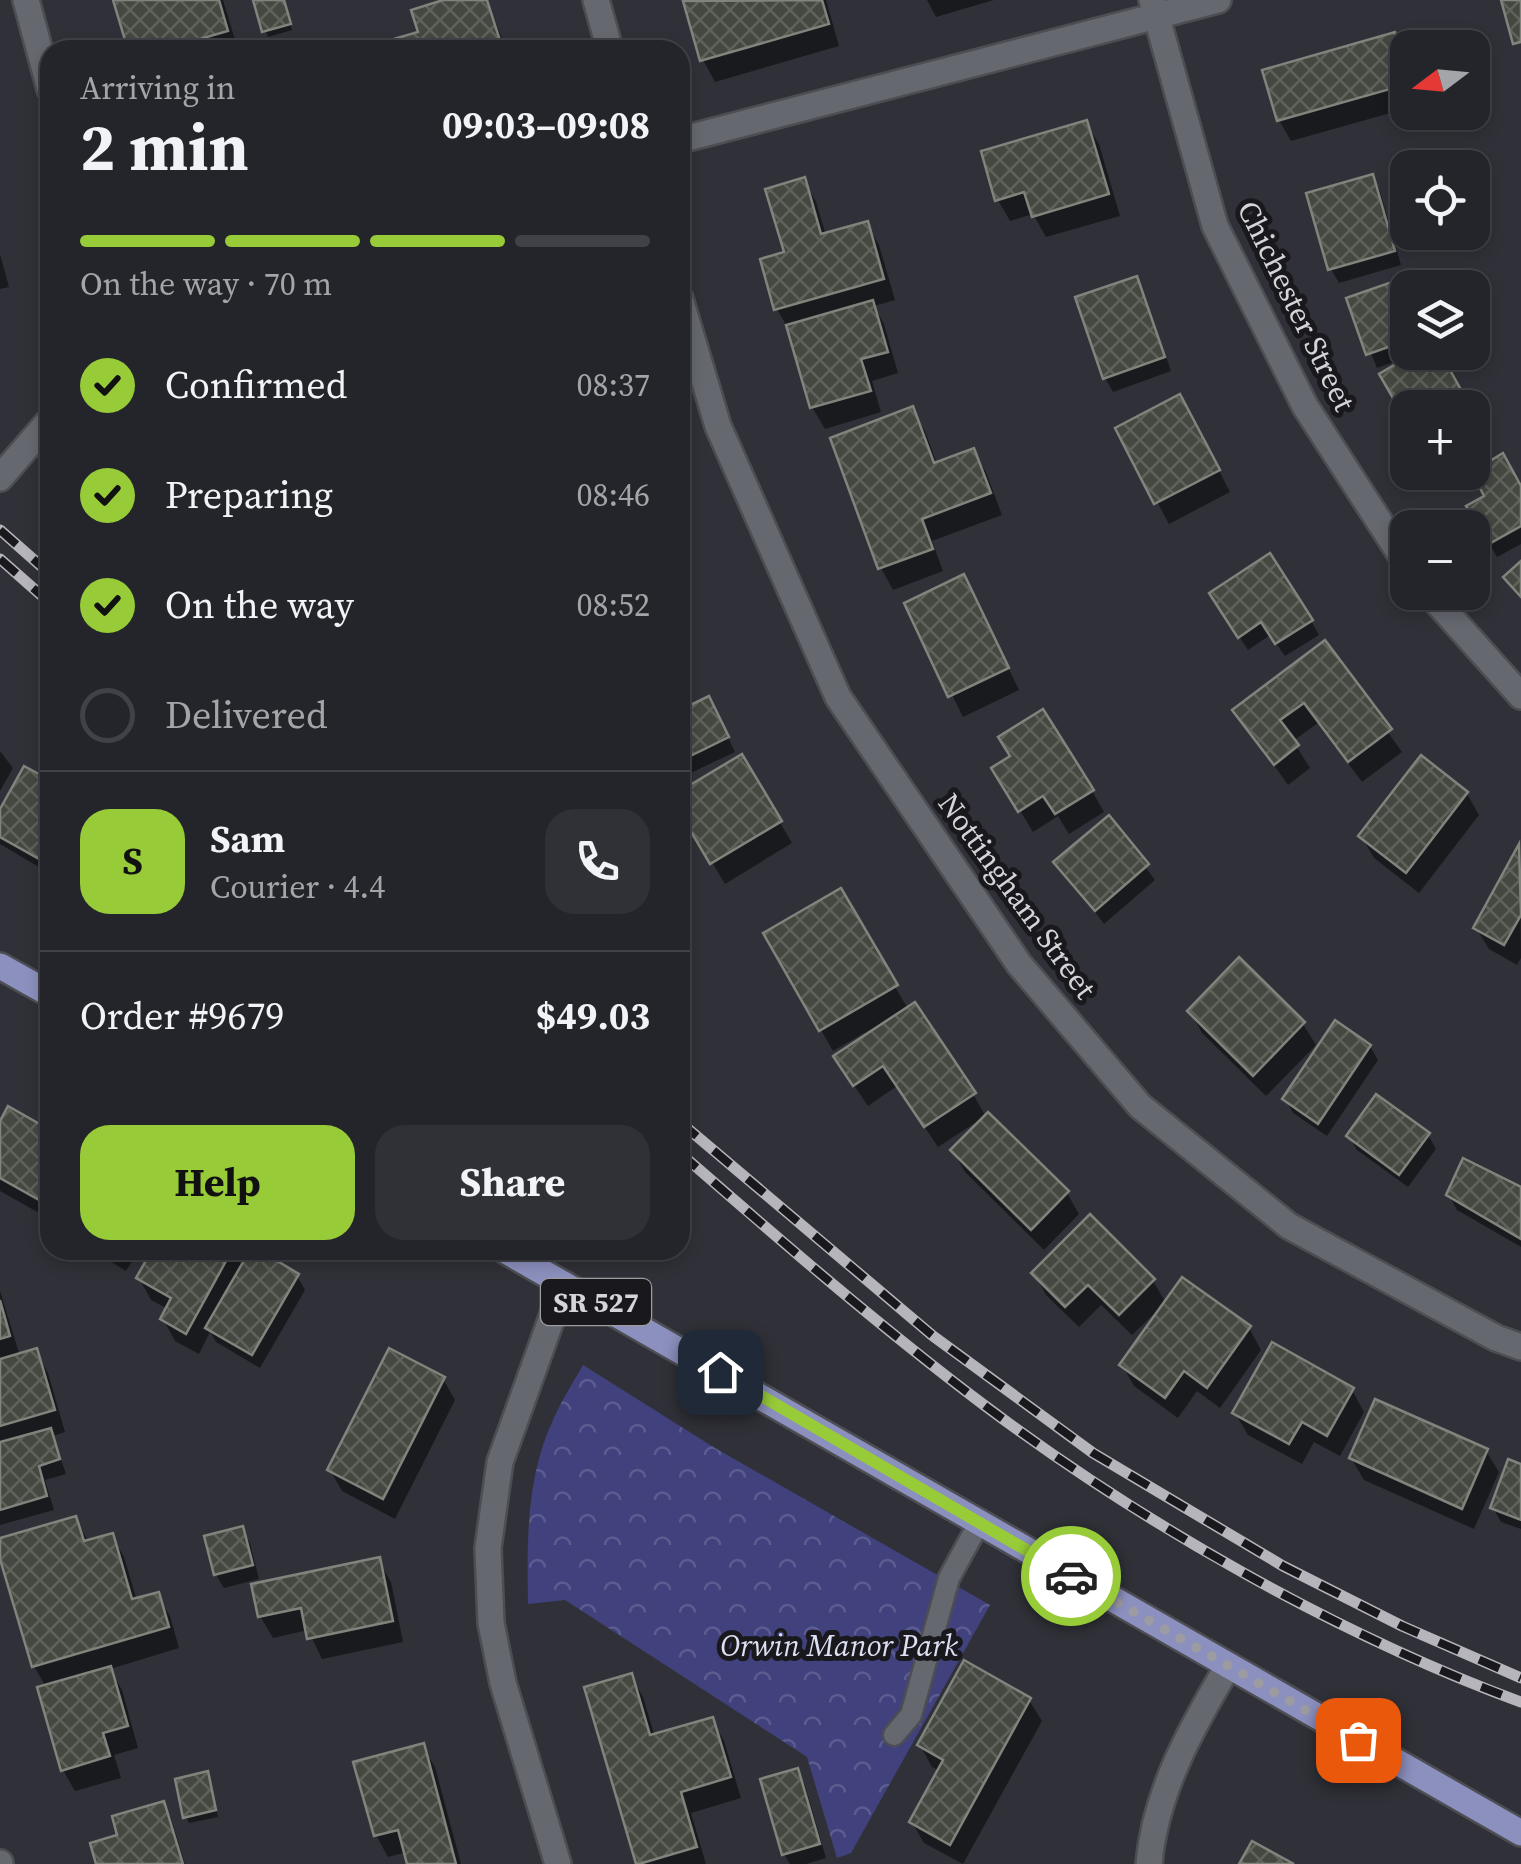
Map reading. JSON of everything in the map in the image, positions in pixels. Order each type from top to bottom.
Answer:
[{"type":"main road","points":[[0,966],[40,988]]},
{"type":"main road","name":"SR 527","points":[[522,1260],[1521,1833]]},
{"type":"street","points":[[26,0],[40,52]]},
{"type":"street","points":[[596,0],[607,40]]},
{"type":"street","points":[[690,137],[1154,8],[1218,0]]},
{"type":"street","name":"Chichester Street","points":[[1154,8],[1216,226],[1305,406],[1390,538]]},
{"type":"street","name":"Nottingham Street","points":[[690,332],[718,426],[838,697],[1019,964],[1140,1106],[1289,1226],[1496,1338],[1521,1347]]},
{"type":"street","points":[[4,462],[40,429]]},
{"type":"street","points":[[1444,610],[1521,696]]},
{"type":"street","points":[[558,1864],[503,1683],[491,1623],[488,1548],[500,1462],[564,1284]]},
{"type":"street","points":[[1149,1864],[1150,1845],[1171,1773],[1228,1666]]},
{"type":"lane","points":[[894,1735],[911,1714],[949,1578],[979,1523]]},
{"type":"green space","name":"Orwin Manor Park","points":[[583,1365],[715,1448],[990,1605],[851,1853],[837,1858],[807,1757],[565,1600],[528,1604],[528,1533],[538,1464],[556,1413]]},
{"type":"building","points":[[113,0],[219,0],[228,31],[197,40],[125,40]]},
{"type":"building","points":[[253,0],[284,0],[291,24],[262,32]]},
{"type":"building","points":[[443,0],[487,0],[500,40],[390,40],[418,32],[411,10]]},
{"type":"building","points":[[822,0],[829,24],[700,61],[683,1]]},
{"type":"building","points":[[1501,0],[1521,0],[1521,42],[1513,44]]},
{"type":"building","points":[[1390,33],[1390,89],[1277,121],[1262,70]]},
{"type":"building","points":[[1087,120],[1109,194],[1032,217],[1024,192],[995,201],[981,151]]},
{"type":"building","points":[[1373,174],[1390,234],[1390,250],[1395,251],[1328,270],[1306,193]]},
{"type":"building","points":[[805,177],[821,234],[868,221],[884,279],[774,310],[760,259],[784,252],[765,189]]},
{"type":"building","points":[[1137,276],[1165,357],[1103,379],[1075,297]]},
{"type":"building","points":[[1390,283],[1390,346],[1366,355],[1346,298]]},
{"type":"building","points":[[873,300],[888,352],[861,359],[871,391],[810,408],[786,325]]},
{"type":"building","points":[[1390,367],[1450,370],[1461,390],[1390,393],[1379,374]]},
{"type":"building","points":[[1180,394],[1220,470],[1154,504],[1115,428]]},
{"type":"building","points":[[913,406],[934,463],[974,448],[991,493],[922,519],[933,549],[878,569],[830,438]]},
{"type":"building","points":[[1503,453],[1521,486],[1521,526],[1490,543],[1490,510],[1468,510],[1466,506],[1484,496],[1481,490],[1490,490],[1490,461]]},
{"type":"building","points":[[1270,553],[1313,620],[1275,644],[1261,622],[1238,638],[1209,593]]},
{"type":"building","points":[[1521,561],[1521,597],[1503,577]]},
{"type":"building","points":[[964,574],[1009,668],[948,697],[904,603]]},
{"type":"building","points":[[1325,640],[1392,729],[1348,762],[1304,703],[1280,720],[1299,745],[1274,765],[1232,710]]},
{"type":"building","points":[[709,696],[729,737],[690,756],[690,705]]},
{"type":"building","points":[[1043,709],[1094,790],[1055,814],[1043,796],[1018,812],[991,768],[1010,756],[998,737]]},
{"type":"building","points":[[742,754],[782,821],[710,864],[690,830],[690,785]]},
{"type":"building","points":[[1421,755],[1468,792],[1406,873],[1358,836]]},
{"type":"building","points":[[24,766],[40,775],[40,859],[0,837],[0,809]]},
{"type":"building","points":[[1109,815],[1149,864],[1095,911],[1053,862]]},
{"type":"building","points":[[1519,844],[1521,915],[1504,945],[1473,928]]},
{"type":"building","points":[[841,888],[898,985],[819,1031],[763,933]]},
{"type":"building","points":[[1239,957],[1305,1022],[1253,1076],[1187,1011]]},
{"type":"building","points":[[915,1002],[976,1093],[924,1127],[883,1066],[853,1086],[833,1056]]},
{"type":"building","points":[[1335,1020],[1371,1045],[1318,1124],[1282,1099]]},
{"type":"building","points":[[1376,1094],[1430,1133],[1399,1175],[1346,1136]]},
{"type":"building","points":[[8,1106],[40,1124],[40,1200],[0,1178],[0,1121]]},
{"type":"building","points":[[988,1112],[1069,1191],[1031,1230],[950,1150]]},
{"type":"building","points":[[1463,1158],[1521,1187],[1521,1239],[1446,1195]]},
{"type":"building","points":[[1090,1214],[1155,1279],[1119,1315],[1088,1285],[1065,1307],[1031,1273]]},
{"type":"building","points":[[146,1260],[227,1260],[186,1334],[160,1319],[171,1298],[136,1278]]},
{"type":"building","points":[[244,1260],[276,1260],[299,1274],[252,1355],[205,1328]]},
{"type":"building","points":[[1182,1277],[1251,1326],[1207,1388],[1184,1371],[1165,1398],[1119,1365]]},
{"type":"building","points":[[0,1300],[10,1336],[0,1339]]},
{"type":"building","points":[[1272,1342],[1354,1388],[1327,1436],[1302,1422],[1289,1444],[1232,1413]]},
{"type":"building","points":[[37,1348],[55,1410],[0,1426],[0,1359]]},
{"type":"building","points":[[389,1348],[445,1377],[383,1499],[327,1470]]},
{"type":"building","points":[[1375,1399],[1488,1449],[1462,1509],[1349,1458]]},
{"type":"building","points":[[51,1428],[60,1459],[39,1466],[47,1496],[0,1510],[0,1442]]},
{"type":"building","points":[[1508,1459],[1521,1464],[1521,1520],[1490,1508]]},
{"type":"building","points":[[76,1516],[84,1541],[113,1533],[132,1599],[159,1592],[169,1627],[32,1667],[0,1559],[0,1538]]},
{"type":"building","points":[[243,1526],[253,1565],[214,1575],[204,1536]]},
{"type":"building","points":[[380,1557],[393,1621],[307,1639],[301,1608],[258,1617],[251,1584]]},
{"type":"building","points":[[964,1660],[1031,1698],[950,1845],[909,1822],[943,1760],[917,1745]]},
{"type":"building","points":[[111,1666],[128,1726],[103,1733],[110,1756],[61,1771],[37,1687]]},
{"type":"building","points":[[632,1673],[650,1735],[713,1717],[731,1777],[681,1792],[697,1847],[639,1864],[584,1687]]},
{"type":"building","points":[[424,1743],[456,1864],[407,1864],[398,1830],[374,1836],[353,1762]]},
{"type":"building","points":[[798,1768],[820,1844],[782,1855],[760,1779]]},
{"type":"building","points":[[208,1771],[216,1810],[183,1818],[175,1779]]},
{"type":"building","points":[[164,1801],[183,1864],[96,1864],[90,1843],[117,1835],[112,1816]]},
{"type":"building","points":[[1252,1841],[1294,1864],[1239,1864]]},
{"type":"railway","points":[[0,530],[40,565]]},
{"type":"railway","points":[[0,559],[40,594]]},
{"type":"railway","points":[[690,1130],[933,1336],[1093,1453],[1283,1566],[1402,1626],[1521,1678]]},
{"type":"railway","points":[[690,1162],[945,1375],[1108,1491],[1174,1533],[1312,1609],[1382,1644],[1521,1702]]},
{"type":"way so far","points":[[1071,1576],[1358,1740]]},
{"type":"route","points":[[720,1372],[1071,1576]]}]
